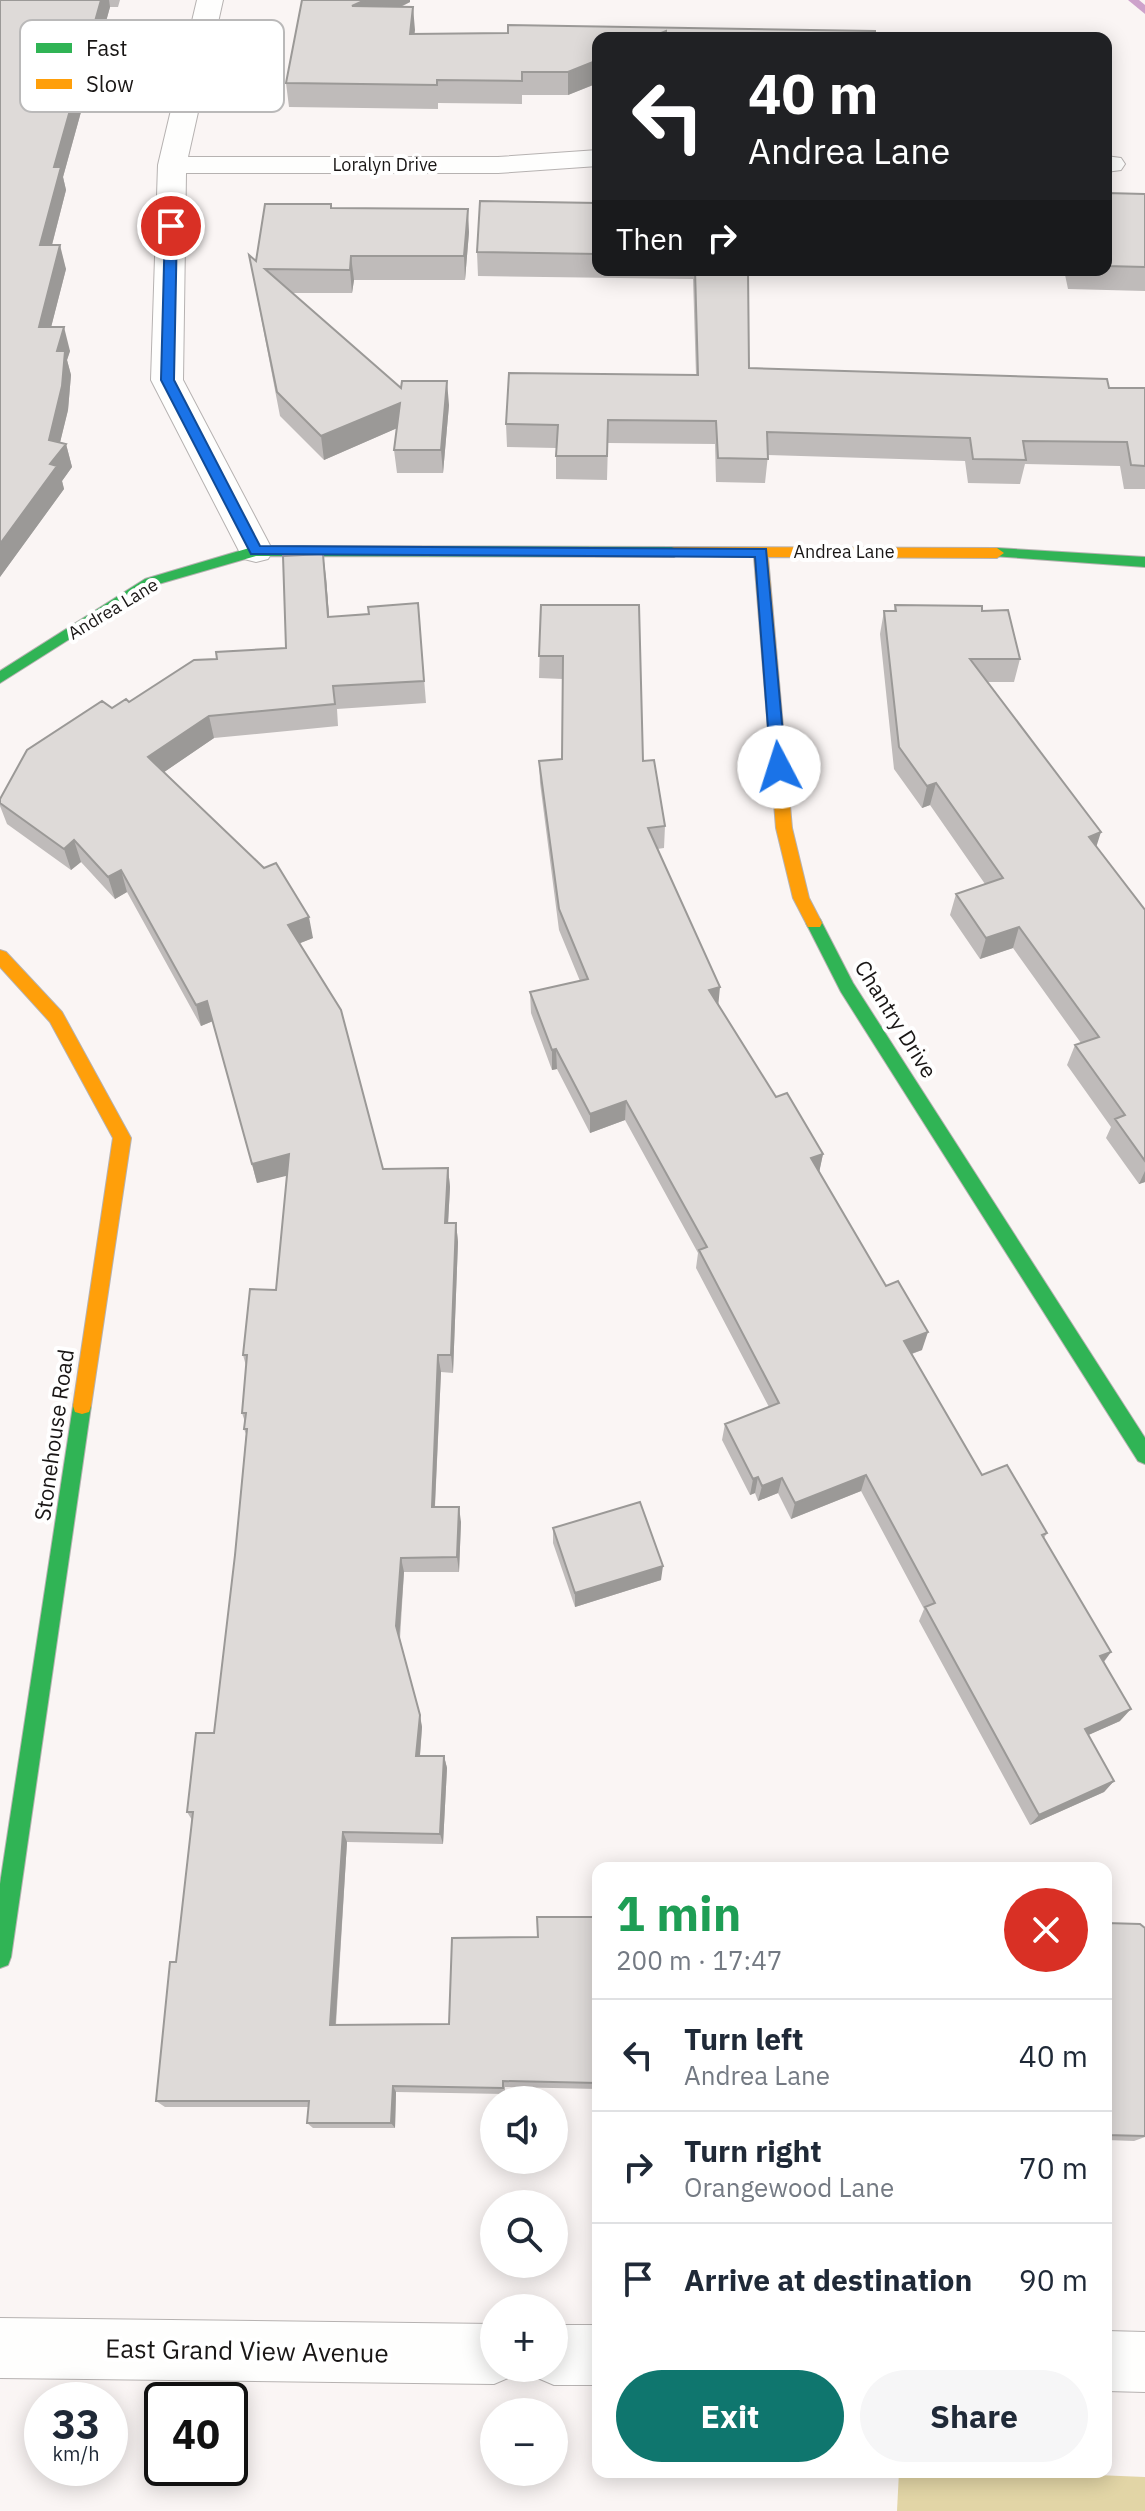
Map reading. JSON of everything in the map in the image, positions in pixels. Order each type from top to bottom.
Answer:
[{"type":"street","points":[[205,20],[210,0]]},
{"type":"street","points":[[184,112],[172,165],[167,380],[256,551]]},
{"type":"street","name":"Loralyn Drive","points":[[172,165],[498,165],[592,158]]},
{"type":"street","name":"Andrea Lane","points":[[0,678],[150,582],[256,551],[1034,553],[1145,562]]},
{"type":"street","name":"Chantry Drive","points":[[761,552],[784,828],[801,898],[847,987],[1145,1455]]},
{"type":"street","name":"Stonehouse Road","points":[[0,956],[56,1017],[122,1138],[0,1957]]},
{"type":"street","name":"East Grand View Avenue","points":[[0,2348],[480,2354]]},
{"type":"street","points":[[568,2355],[592,2355]]},
{"type":"street","points":[[1112,2361],[1145,2362]]},
{"type":"shaded area","points":[[1145,2477],[1145,2511],[897,2511],[899,2478]]},
{"type":"building","points":[[0,0],[101,0],[95,20],[20,20],[20,112],[69,112],[54,167],[61,167],[40,245],[60,245],[39,327],[64,327],[57,351],[65,351],[62,386],[49,440],[66,444],[50,464],[57,466],[0,544]]},
{"type":"building","points":[[302,0],[365,0],[352,6],[413,7],[410,34],[508,33],[508,25],[875,31],[592,32],[592,62],[568,72],[522,72],[522,81],[437,80],[437,85],[286,83]]},
{"type":"building","points":[[1112,193],[1145,194],[1145,267],[1112,266]]},
{"type":"building","points":[[480,201],[592,203],[592,254],[477,252]]},
{"type":"building","points":[[265,204],[468,209],[464,256],[351,256],[350,270],[265,269],[401,388],[402,381],[447,381],[441,450],[394,450],[400,403],[321,436],[277,392],[249,255],[256,261]]},
{"type":"building","points":[[695,276],[748,276],[749,368],[1107,379],[1109,388],[1145,388],[1145,466],[1131,465],[1127,442],[1023,441],[1026,460],[973,459],[970,438],[767,432],[768,459],[718,458],[716,421],[608,420],[607,456],[556,456],[558,425],[506,424],[509,373],[698,375]]},
{"type":"building","points":[[323,554],[328,617],[369,614],[368,607],[418,603],[424,681],[333,686],[335,704],[209,716],[148,757],[264,868],[276,863],[309,917],[288,925],[341,1010],[383,1169],[448,1168],[445,1223],[456,1223],[451,1355],[438,1355],[432,1507],[459,1507],[457,1557],[401,1558],[396,1626],[420,1715],[416,1756],[444,1756],[440,1834],[343,1832],[330,2025],[449,2024],[452,1938],[538,1937],[537,1917],[592,1917],[592,2083],[503,2081],[503,2086],[480,2088],[393,2086],[391,2123],[307,2123],[309,2101],[156,2101],[170,1962],[176,1962],[193,1812],[187,1812],[196,1733],[214,1733],[235,1555],[247,1429],[244,1429],[246,1413],[242,1413],[247,1355],[243,1355],[250,1289],[276,1290],[289,1154],[252,1164],[207,1001],[196,1005],[121,870],[108,877],[74,840],[64,849],[0,803],[27,750],[102,701],[112,708],[126,699],[129,702],[194,660],[217,659],[216,652],[286,648],[283,556]]},
{"type":"building","points":[[541,605],[639,605],[643,761],[654,760],[665,826],[648,828],[720,987],[709,990],[776,1097],[787,1093],[823,1154],[811,1158],[886,1286],[898,1281],[928,1332],[904,1341],[982,1475],[1007,1465],[1047,1533],[1042,1535],[1111,1652],[1100,1656],[1131,1709],[1085,1729],[1114,1781],[1039,1815],[925,1607],[935,1603],[866,1475],[795,1503],[782,1478],[762,1486],[758,1477],[753,1479],[725,1424],[779,1403],[699,1250],[707,1247],[626,1101],[590,1114],[556,1049],[552,1050],[530,992],[588,979],[559,909],[539,761],[562,759],[563,656],[539,656]]},
{"type":"building","points":[[895,605],[982,606],[982,611],[1008,610],[1020,659],[970,659],[1101,832],[1089,837],[1145,910],[1145,1161],[1115,1119],[1125,1115],[1075,1045],[1099,1037],[1019,927],[986,938],[956,894],[1003,878],[936,783],[927,786],[899,747],[884,611],[896,611]]},
{"type":"building","points":[[640,1502],[663,1566],[575,1593],[553,1528]]},
{"type":"building","points":[[1112,1923],[1140,1924],[1145,1928],[1145,2136],[1112,2135]]},
{"type":"waterway","points":[[1133,0],[1145,11]]},
{"type":"traffic: fast","points":[[0,678],[150,582],[256,551],[674,552]]},
{"type":"traffic: fast","points":[[997,553],[1145,562]]},
{"type":"traffic: fast","points":[[814,923],[847,987],[1145,1455]]},
{"type":"traffic: fast","points":[[0,1957],[82,1406]]},
{"type":"traffic: slow","points":[[674,552],[997,553]]},
{"type":"traffic: slow","points":[[761,552],[784,828],[801,898],[814,923]]},
{"type":"traffic: slow","points":[[0,956],[56,1017],[122,1138],[82,1406]]},
{"type":"route","points":[[171,226],[167,380],[256,551],[761,552],[779,767]]}]
